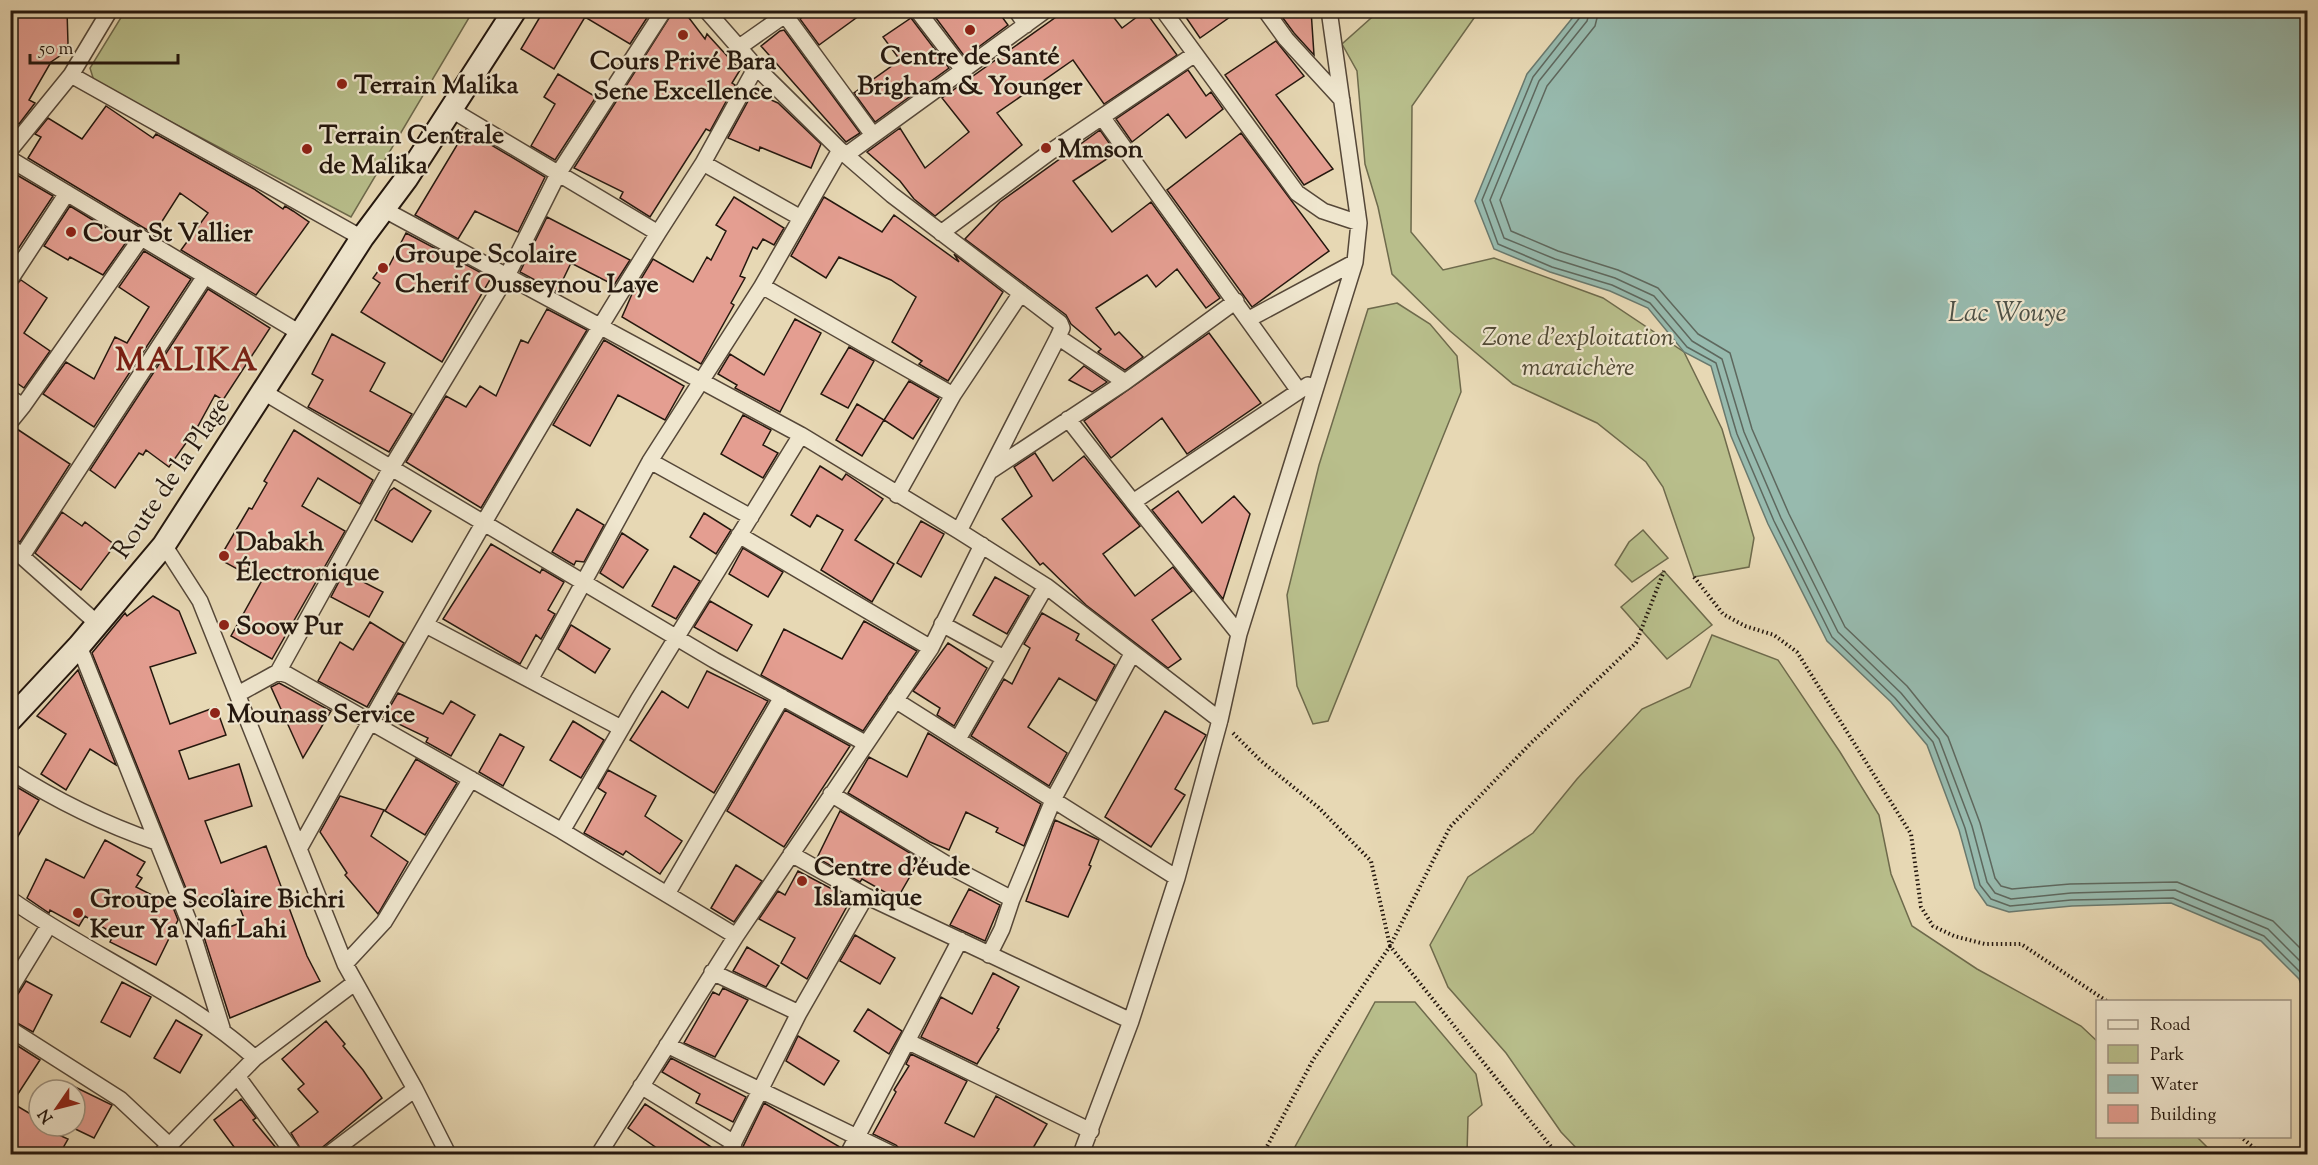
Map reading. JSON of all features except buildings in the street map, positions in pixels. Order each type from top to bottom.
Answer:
[{"type":"main road","name":"Route de la Plage","points":[[10,720],[79,646],[164,545],[362,238],[515,10]]},
{"type":"street","points":[[10,150],[71,75],[110,10]]},
{"type":"street","points":[[238,694],[278,672],[391,468],[507,276],[558,174],[664,10]]},
{"type":"street","points":[[706,10],[756,67],[843,152],[941,233],[1060,323],[1062,328],[1058,337],[959,531]]},
{"type":"street","points":[[917,10],[963,70]]},
{"type":"street","points":[[1016,10],[1026,25]]},
{"type":"street","points":[[530,680],[650,461],[762,286],[801,218],[843,152],[873,135],[1046,10]]},
{"type":"street","points":[[1162,10],[1297,193],[1323,211],[1359,223]]},
{"type":"street","points":[[1265,10],[1286,39],[1342,100]]},
{"type":"street","points":[[1081,1155],[1131,1021],[1178,878],[1220,720],[1239,634],[1355,262],[1359,223],[1329,10]]},
{"type":"street","points":[[738,48],[788,13],[873,135]]},
{"type":"street","points":[[941,233],[1041,158],[1195,54]]},
{"type":"street","points":[[299,849],[484,524],[600,326],[703,163],[756,67]]},
{"type":"street","points":[[71,75],[362,238]]},
{"type":"street","points":[[450,109],[658,233]]},
{"type":"street","points":[[1102,117],[1299,391]]},
{"type":"street","points":[[10,159],[300,333]]},
{"type":"street","points":[[703,163],[801,218]]},
{"type":"street","points":[[10,280],[67,193]]},
{"type":"street","points":[[383,209],[801,435],[982,545],[1046,586],[1220,720]]},
{"type":"street","points":[[10,422],[17,402],[141,237]]},
{"type":"street","points":[[1249,319],[1355,262]]},
{"type":"street","points":[[98,624],[16,551],[205,276]]},
{"type":"street","points":[[762,286],[953,395]]},
{"type":"street","points":[[897,495],[953,395],[1020,293]]},
{"type":"street","points":[[990,472],[1125,382],[1236,301]]},
{"type":"street","points":[[1058,337],[1125,382]]},
{"type":"street","points":[[1133,502],[1321,377]]},
{"type":"street","points":[[262,391],[676,637],[865,743]]},
{"type":"street","points":[[1068,418],[1239,634]]},
{"type":"street","points":[[562,831],[621,728],[801,435]]},
{"type":"street","points":[[650,461],[751,517]]},
{"type":"street","points":[[740,535],[931,648]]},
{"type":"street","points":[[164,545],[200,601],[353,984],[415,1089],[448,1155]]},
{"type":"street","points":[[599,1155],[712,972],[931,648],[982,545]]},
{"type":"street","points":[[958,739],[1046,586]]},
{"type":"street","points":[[942,624],[1004,658]]},
{"type":"street","points":[[426,625],[621,728]]},
{"type":"street","points":[[79,646],[188,919],[222,1028]]},
{"type":"street","points":[[989,955],[1002,929],[1054,798],[1132,654]]},
{"type":"street","points":[[278,672],[562,831],[736,936]]},
{"type":"street","points":[[667,894],[782,697]]},
{"type":"street","points":[[895,700],[1178,878]]},
{"type":"street","points":[[10,771],[68,806],[108,825],[156,842]]},
{"type":"street","points":[[345,964],[384,922],[471,779]]},
{"type":"street","points":[[831,794],[952,868],[1012,900]]},
{"type":"street","points":[[791,854],[866,896],[1131,1021]]},
{"type":"street","points":[[641,1086],[731,1149],[799,1013],[866,896]]},
{"type":"street","points":[[10,899],[49,925],[222,1028],[255,1058]]},
{"type":"street","points":[[10,989],[49,925]]},
{"type":"street","points":[[848,1155],[960,940]]},
{"type":"street","points":[[712,972],[799,1013]]},
{"type":"street","points":[[10,1029],[120,1099],[166,1150],[255,1058],[353,984]]},
{"type":"street","points":[[907,1041],[1091,1131]]},
{"type":"street","points":[[667,1045],[891,1155]]},
{"type":"street","points":[[237,1076],[294,1155]]},
{"type":"street","points":[[329,1155],[415,1089]]},
{"type":"path","points":[[1263,1155],[1313,1060],[1390,946],[1450,827],[1532,743],[1636,643],[1664,571]]},
{"type":"path","points":[[1695,577],[1723,614],[1745,626],[1774,635],[1797,652],[1911,834],[1921,907],[1933,926],[1954,936],[1985,944],[2021,944],[2105,1000]]},
{"type":"path","points":[[1220,720],[1261,761],[1318,807],[1371,861],[1390,946],[1557,1155]]},
{"type":"path","points":[[2242,1138],[2260,1155]]},
{"type":"green space","name":"Terrain Centrale de Malika","points":[[125,11],[473,11],[351,217],[94,81],[90,68]]},
{"type":"green space","name":"Zone d'exploitation maraichère","points":[[1379,11],[1479,11],[1412,106],[1411,232],[1443,270],[1494,258],[1603,298],[1684,352],[1722,429],[1754,538],[1749,567],[1694,577],[1663,487],[1646,462],[1597,423],[1513,384],[1450,331],[1392,274],[1378,207],[1365,164],[1357,71],[1342,44]]},
{"type":"green space","points":[[1397,303],[1430,324],[1457,356],[1461,392],[1328,721],[1313,724],[1297,686],[1287,595],[1319,465],[1368,309]]},
{"type":"green space","points":[[1643,530],[1668,558],[1632,582],[1615,565],[1629,542]]},
{"type":"green space","points":[[1664,571],[1712,625],[1667,659],[1621,607]]},
{"type":"green space","points":[[1712,635],[1778,660],[1879,815],[1891,874],[1912,926],[1977,969],[2081,1026],[2096,1040],[2096,1138],[2198,1138],[2214,1154],[1582,1154],[1561,1132],[1506,1053],[1448,987],[1430,945],[1468,877],[1533,833],[1577,779],[1642,709],[1690,687]]},
{"type":"green space","points":[[1375,1002],[1415,1002],[1476,1074],[1482,1105],[1468,1117],[1467,1154],[1291,1154]]},
{"type":"water","name":"Lac Wouye","points":[[1578,11],[2307,11],[2307,1000],[2299,979],[2261,941],[2171,903],[2072,906],[2009,912],[1987,905],[1975,888],[1959,830],[1927,745],[1891,702],[1827,641],[1768,524],[1731,436],[1711,366],[1684,352],[1648,308],[1610,291],[1550,272],[1494,249],[1475,201],[1527,74]]},
{"type":"place","name":"Centre de Santé Brigham & Younger","points":[[970,30]]},
{"type":"place","name":"Cours Privé Bara Sene Excellence","points":[[683,35]]},
{"type":"place","name":"Terrain Malika","points":[[342,84]]},
{"type":"place","name":"Mmson","points":[[1046,148]]},
{"type":"place","name":"Terrain Centrale de Malika","points":[[307,149]]},
{"type":"place","name":"Cour St Vallier","points":[[71,232]]},
{"type":"place","name":"Groupe Scolaire Cherif Ousseynou Laye","points":[[383,268]]},
{"type":"place","name":"Dabakh Électronique","points":[[224,556]]},
{"type":"place","name":"Soow Pur","points":[[224,625]]},
{"type":"place","name":"Mounass Service","points":[[215,713]]},
{"type":"place","name":"Centre d'éude Islamique","points":[[802,881]]},
{"type":"place","name":"Groupe Scolaire Bichri Keur Ya Nafi Lahi","points":[[78,913]]},
{"type":"district","name":"MALIKA","points":[[187,359]]}]
